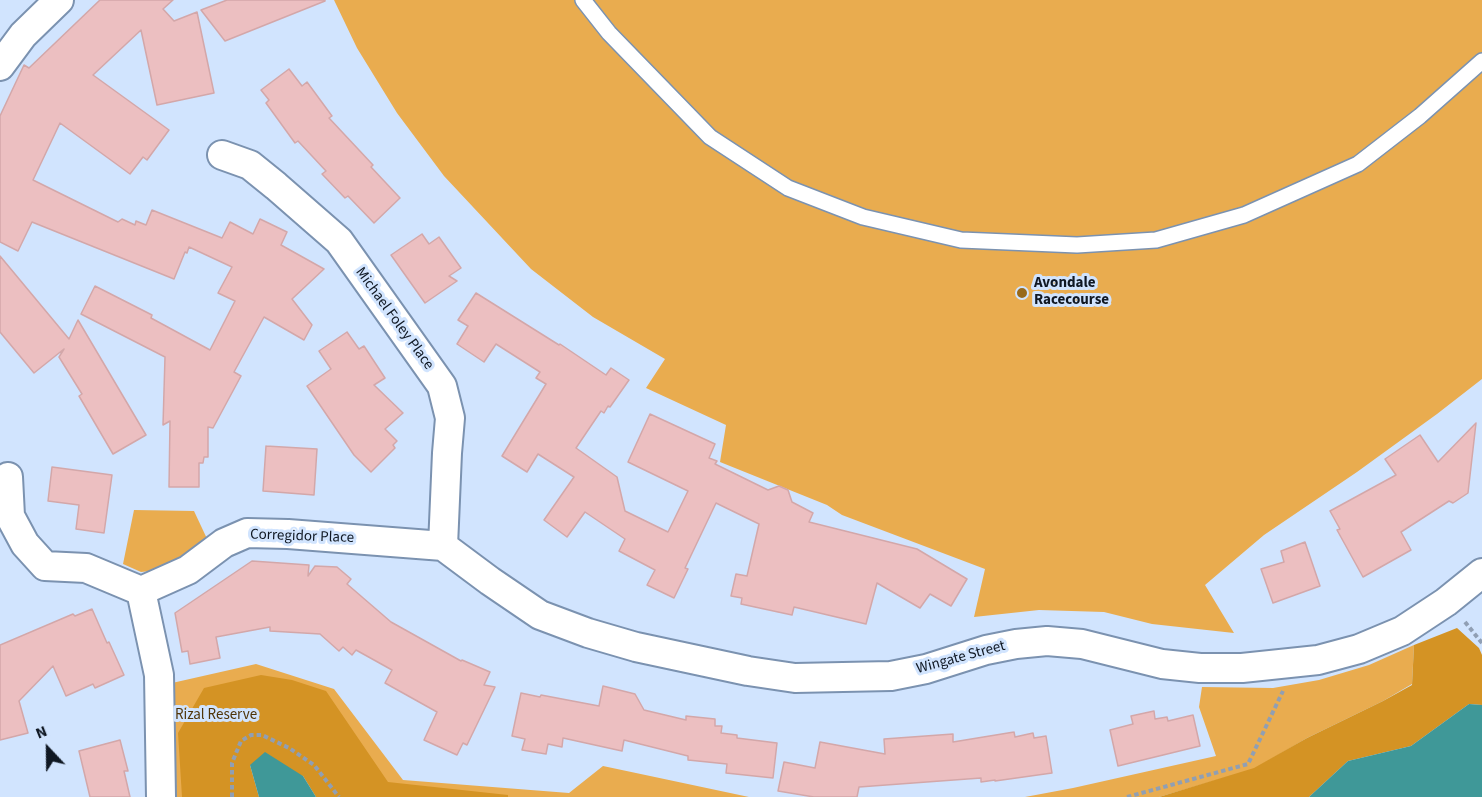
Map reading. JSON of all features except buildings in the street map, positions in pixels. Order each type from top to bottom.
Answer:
[{"type":"street","points":[[0,66],[23,35],[59,0]]},
{"type":"street","name":"Michael Foley Place","points":[[222,155],[250,165],[339,242],[442,386],[450,418],[443,546]]},
{"type":"street","points":[[8,477],[10,516],[25,544],[45,566],[86,568],[141,591],[159,675],[161,797]]},
{"type":"street","name":"Corregidor Place","points":[[141,591],[188,570],[224,543],[247,533],[443,546]]},
{"type":"street","name":"Wingate Street","points":[[443,546],[540,615],[588,633],[636,647],[748,671],[795,678],[891,676],[926,669],[986,650],[1047,641],[1082,644],[1162,664],[1200,668],[1242,668],[1318,660],[1359,649],[1402,631],[1446,602],[1482,573]]},
{"type":"lane","points":[[583,0],[609,33],[710,137],[788,188],[863,217],[961,240],[1077,245],[1156,240],[1244,215],[1358,164],[1420,116],[1482,61]]},
{"type":"path","points":[[1458,616],[1482,643]]},
{"type":"path","points":[[1127,797],[1248,764],[1288,682]]},
{"type":"path","points":[[232,797],[232,764],[241,741],[251,735],[262,735],[289,748],[314,765],[339,797]]},
{"type":"green space","name":"Avondale Racecourse","points":[[334,0],[1482,0],[1482,379],[1357,472],[1264,535],[1205,585],[1234,633],[1152,624],[1104,612],[1039,610],[974,617],[985,569],[842,515],[827,505],[720,462],[726,425],[646,388],[665,359],[593,317],[531,269],[444,176],[397,113],[357,48]]},
{"type":"green space","points":[[134,510],[194,511],[209,543],[169,569],[141,572],[123,564]]},
{"type":"green space","points":[[1457,628],[1479,648],[1482,655],[1482,705],[1469,704],[1411,746],[1348,761],[1309,797],[1159,797],[1254,768],[1307,738],[1412,685],[1414,645]]},
{"type":"green space","points":[[1414,645],[1412,684],[1383,701],[1307,738],[1254,769],[1159,797],[1025,797],[1216,756],[1199,707],[1202,687],[1273,688],[1319,680],[1369,665]]},
{"type":"green space","name":"Rizal Reserve","points":[[256,664],[334,689],[403,780],[569,793],[603,766],[749,797],[329,797],[292,759],[246,746],[245,797],[172,797],[172,732],[175,707],[172,683]]},
{"type":"green space","name":"Rizal Reserve","points":[[261,675],[292,680],[326,691],[388,782],[508,795],[508,797],[316,797],[303,776],[250,765],[259,797],[182,797],[178,733],[204,688]]},
{"type":"shaded area","points":[[1469,704],[1482,705],[1482,797],[1309,797],[1348,761],[1411,746]]},
{"type":"shaded area","points":[[265,752],[303,776],[316,797],[259,797],[250,765]]},
{"type":"place","name":"Avondale Racecourse","points":[[1022,293]]}]
